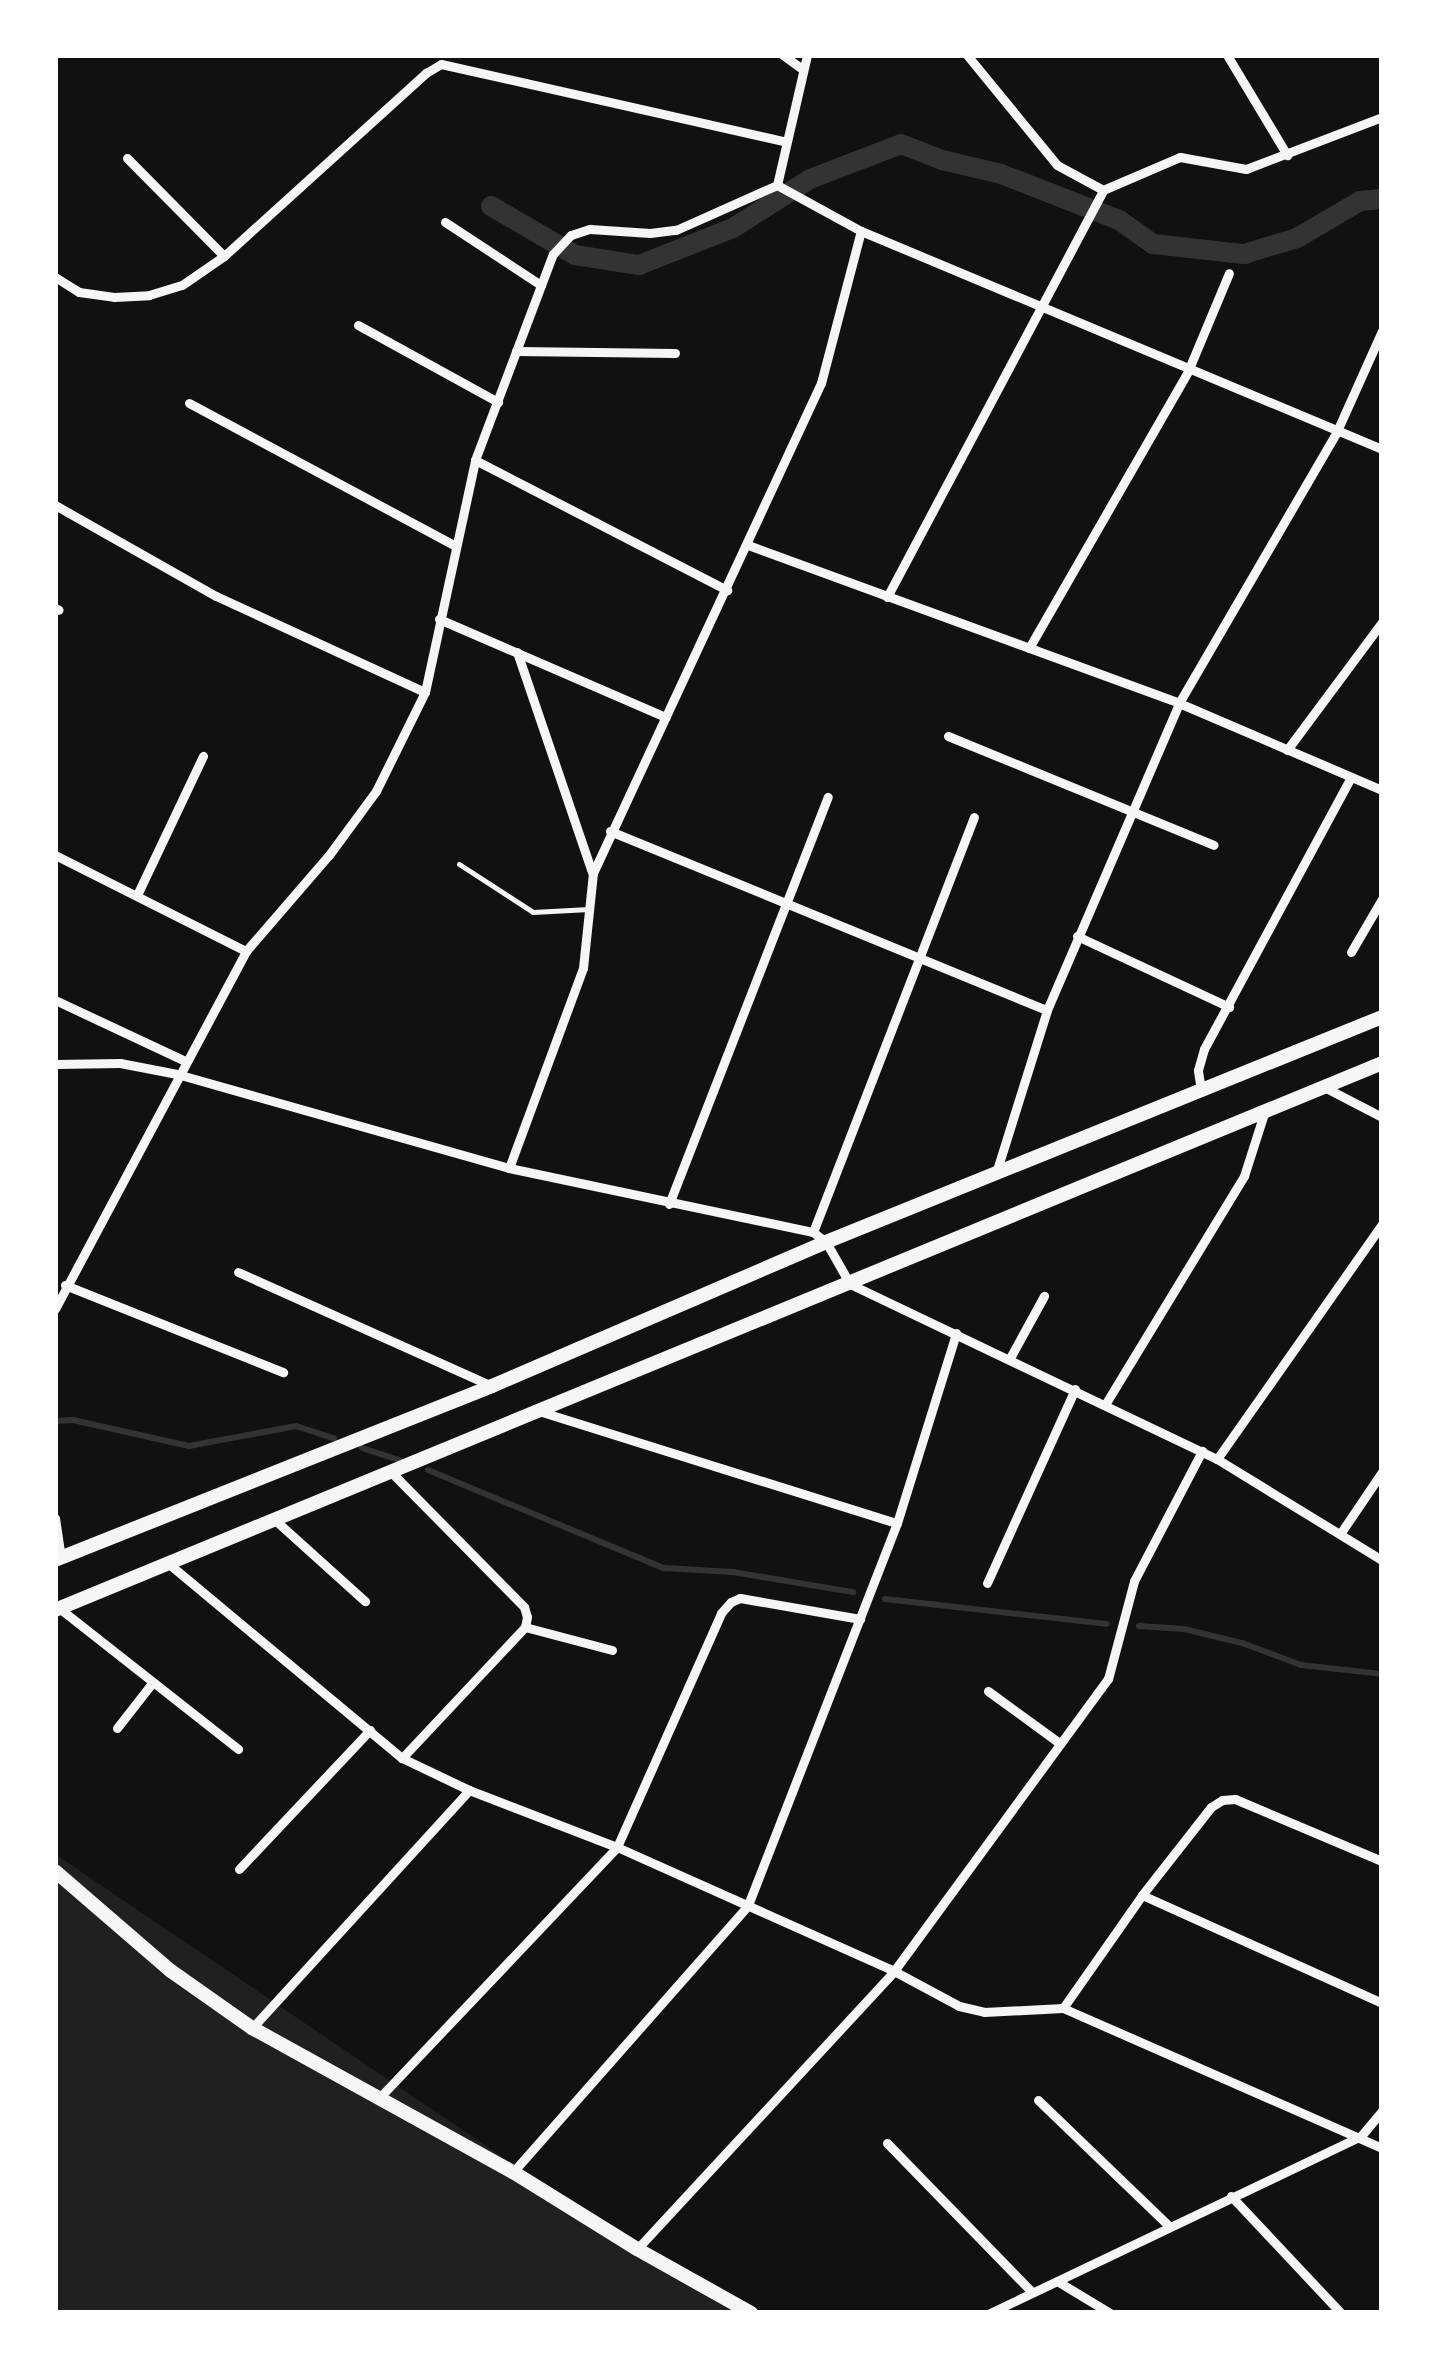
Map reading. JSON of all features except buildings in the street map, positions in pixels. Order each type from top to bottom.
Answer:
[{"type":"main road","points":[[58,1559],[492,1386],[826,1242],[1382,1016]]},
{"type":"main road","points":[[57,1609],[393,1474],[1382,1063]]},
{"type":"main road","points":[[55,1871],[171,1970],[252,2028],[381,2096],[514,2172],[637,2250],[751,2313]]},
{"type":"street","points":[[783,55],[802,69]]},
{"type":"street","points":[[781,187],[784,141],[808,55]]},
{"type":"street","points":[[967,55],[1057,164],[1104,190]]},
{"type":"street","points":[[1227,55],[1287,155]]},
{"type":"street","points":[[55,277],[78,292],[149,295],[182,286],[224,256],[426,73],[441,64],[784,141]]},
{"type":"street","points":[[887,597],[1044,309],[1104,190],[1170,159],[1246,169],[1382,117]]},
{"type":"street","points":[[128,158],[224,256]]},
{"type":"street","points":[[55,1309],[246,950],[328,855],[376,791],[424,692],[475,460],[553,254],[570,235],[590,229],[650,234],[676,230],[781,187],[861,231],[1382,449]]},
{"type":"street","points":[[446,222],[541,286]]},
{"type":"street","points":[[509,1168],[583,968],[593,874],[822,383],[861,231]]},
{"type":"street","points":[[1029,648],[1188,371],[1229,273]]},
{"type":"street","points":[[358,324],[498,402]]},
{"type":"street","points":[[996,1173],[1076,936],[1134,811],[1178,703],[1337,431],[1382,331]]},
{"type":"street","points":[[516,351],[675,353]]},
{"type":"street","points":[[189,404],[454,545]]},
{"type":"street","points":[[475,460],[726,590]]},
{"type":"street","points":[[55,505],[216,596],[424,692]]},
{"type":"street","points":[[748,544],[1178,703],[1382,790]]},
{"type":"street","points":[[440,618],[666,717]]},
{"type":"street","points":[[1287,750],[1382,622]]},
{"type":"street","points":[[517,652],[593,874]]},
{"type":"street","points":[[948,736],[1214,845]]},
{"type":"street","points":[[136,896],[203,756]]},
{"type":"street","points":[[1201,1090],[1198,1070],[1204,1050],[1350,778]]},
{"type":"street","points":[[669,1204],[828,797]]},
{"type":"street","points":[[813,1232],[974,817]]},
{"type":"street","points":[[610,831],[1048,1010]]},
{"type":"street","points":[[55,854],[246,950]]},
{"type":"street","points":[[1351,952],[1382,899]]},
{"type":"street","points":[[1076,936],[1229,1007]]},
{"type":"street","points":[[55,1000],[186,1061]]},
{"type":"street","points":[[55,1064],[120,1062],[177,1074],[509,1168],[813,1232],[826,1242],[850,1284],[1106,1403],[1216,1459],[1382,1560]]},
{"type":"street","points":[[1323,1086],[1382,1117]]},
{"type":"street","points":[[1106,1403],[1244,1176],[1265,1110]]},
{"type":"street","points":[[1216,1459],[1382,1224]]},
{"type":"street","points":[[238,1272],[492,1386]]},
{"type":"street","points":[[65,1285],[283,1372]]},
{"type":"street","points":[[1010,1358],[1044,1296]]},
{"type":"street","points":[[514,2172],[748,1905],[897,1523],[956,1332]]},
{"type":"street","points":[[987,1583],[1075,1389]]},
{"type":"street","points":[[542,1412],[897,1523]]},
{"type":"street","points":[[637,2250],[894,1971],[1058,1742],[1108,1679],[1134,1581],[1202,1452]]},
{"type":"street","points":[[1340,1534],[1382,1472]]},
{"type":"street","points":[[393,1474],[524,1607],[526,1622],[402,1758]]},
{"type":"street","points":[[55,1518],[58,1559]]},
{"type":"street","points":[[276,1522],[365,1601]]},
{"type":"street","points":[[169,1564],[402,1758],[469,1790],[617,1847],[748,1905],[894,1971],[959,2006],[984,2012],[1064,2008],[1382,2148]]},
{"type":"street","points":[[381,2096],[617,1847],[721,1613],[731,1602],[740,1598],[860,1619]]},
{"type":"street","points":[[57,1609],[238,1749]]},
{"type":"street","points":[[526,1622],[612,1650]]},
{"type":"street","points":[[117,1728],[153,1682]]},
{"type":"street","points":[[988,1691],[1058,1742]]},
{"type":"street","points":[[239,1869],[370,1730]]},
{"type":"street","points":[[252,2028],[469,1790]]},
{"type":"street","points":[[1064,2008],[1142,1895],[1211,1806],[1222,1800],[1235,1800],[1382,1861]]},
{"type":"street","points":[[1142,1895],[1382,2003]]},
{"type":"street","points":[[1038,2100],[1168,2225]]},
{"type":"street","points":[[990,2313],[1361,2136],[1382,2111]]},
{"type":"street","points":[[887,2143],[1032,2292]]},
{"type":"street","points":[[1231,2196],[1341,2313]]},
{"type":"street","points":[[1057,2281],[1110,2313]]},
{"type":"lane","points":[[459,864],[533,912],[592,908]]},
{"type":"shaded area","points":[[55,1854],[733,2313],[55,2313]]},
{"type":"waterway","points":[[491,206],[575,255],[639,265],[733,228],[810,179],[901,144],[942,160],[1001,174],[1119,220],[1153,244],[1244,254],[1297,238],[1360,201],[1382,199]]},
{"type":"waterway","points":[[56,1421],[73,1420],[189,1446],[296,1426],[334,1438]]},
{"type":"waterway","points":[[362,1448],[400,1460]]},
{"type":"waterway","points":[[428,1470],[664,1568],[733,1572],[853,1592]]},
{"type":"waterway","points":[[885,1599],[1107,1624]]},
{"type":"waterway","points":[[1139,1626],[1184,1629],[1242,1643],[1301,1665],[1382,1674]]}]
